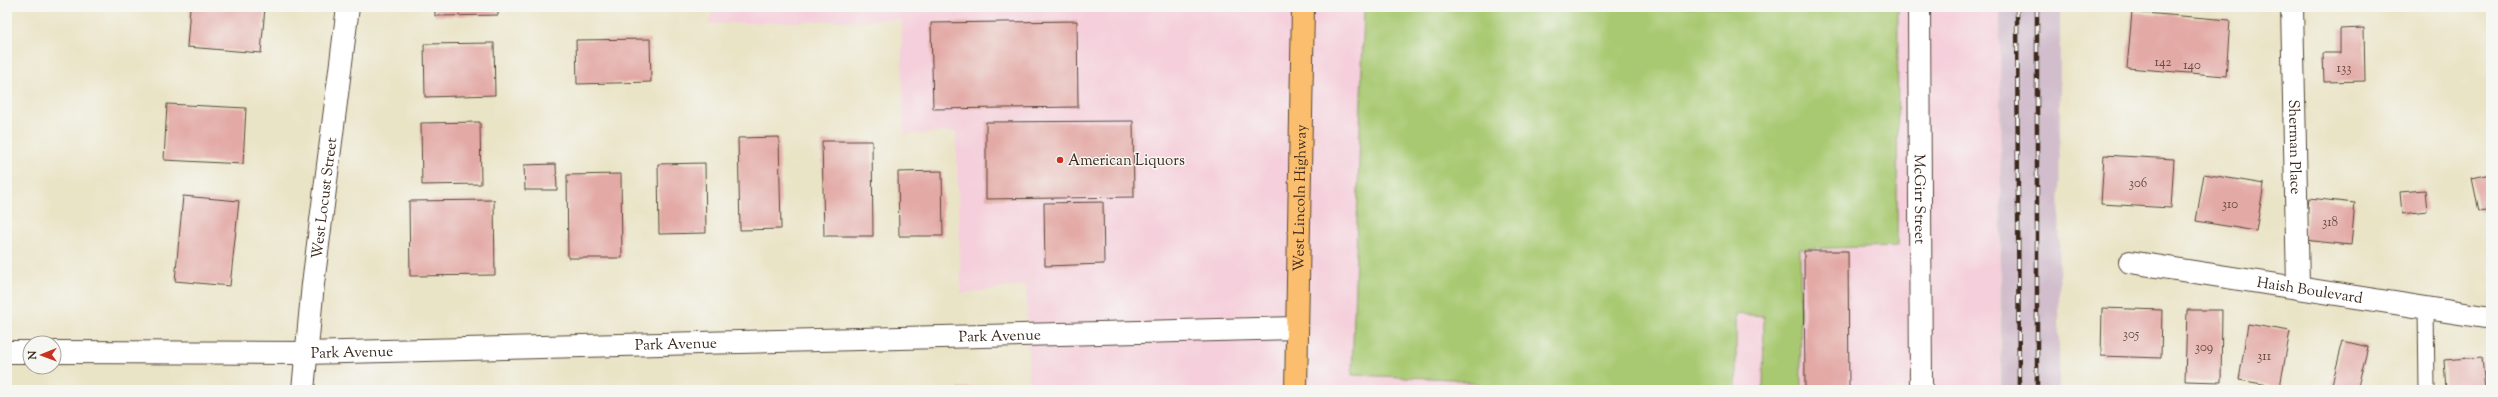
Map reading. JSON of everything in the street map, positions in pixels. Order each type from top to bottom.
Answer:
[{"type":"main road","name":"West Lincoln Highway","points":[[1296,390],[1303,7]]},
{"type":"street","name":"West Locust Street","points":[[303,390],[305,352],[348,7]]},
{"type":"street","name":"McGirr Street","points":[[1919,7],[1921,390]]},
{"type":"street","name":"Sherman Place","points":[[2292,7],[2298,286]]},
{"type":"street","name":"Haish Boulevard","points":[[2130,262],[2298,286],[2491,318]]},
{"type":"street","name":"Park Avenue","points":[[62,352],[305,352],[1297,328]]},
{"type":"street","points":[[7,352],[22,352]]},
{"type":"lane","points":[[2426,307],[2427,390]]},
{"type":"shaded area","points":[[713,7],[2000,7],[2000,390],[1029,390],[1026,285],[961,294],[956,132],[904,134],[901,19],[709,24]]},
{"type":"shaded area","points":[[2000,7],[2060,7],[2059,390],[2001,390]]},
{"type":"green space","points":[[1364,7],[1898,7],[1897,246],[1800,249],[1801,390],[1763,390],[1764,316],[1736,314],[1736,390],[1501,390],[1453,379],[1352,375]]},
{"type":"building","points":[[190,7],[265,7],[261,53],[187,47]]},
{"type":"building","points":[[435,7],[498,7],[498,15],[435,16]]},
{"type":"building","points":[[2132,12],[2230,20],[2226,76],[2127,68]]},
{"type":"building","points":[[1077,21],[1078,107],[933,109],[931,23]]},
{"type":"building","points":[[2364,28],[2365,81],[2324,82],[2323,53],[2340,53],[2340,29]]},
{"type":"building","points":[[650,39],[651,82],[577,84],[576,40]]},
{"type":"building","points":[[494,43],[495,95],[425,97],[424,44]]},
{"type":"building","points":[[167,104],[246,108],[243,164],[164,160]]},
{"type":"building","name":"American Liquors","points":[[1133,121],[1134,197],[986,199],[986,122]]},
{"type":"building","points":[[480,122],[481,184],[422,185],[421,123]]},
{"type":"building","points":[[779,137],[781,229],[740,230],[738,138]]},
{"type":"building","points":[[822,141],[872,141],[873,236],[824,236]]},
{"type":"building","points":[[2104,155],[2174,159],[2171,208],[2101,204]]},
{"type":"building","points":[[705,163],[706,233],[659,234],[658,164]]},
{"type":"building","points":[[556,164],[557,190],[525,190],[524,165]]},
{"type":"building","points":[[942,171],[943,236],[899,236],[898,172]]},
{"type":"building","points":[[621,174],[622,258],[568,258],[567,175]]},
{"type":"building","points":[[2204,174],[2264,184],[2256,231],[2196,221]]},
{"type":"building","points":[[2491,174],[2491,209],[2479,211],[2472,178]]},
{"type":"building","points":[[2425,190],[2427,211],[2402,214],[2400,192]]},
{"type":"building","points":[[183,196],[239,201],[230,286],[175,281]]},
{"type":"building","points":[[2309,198],[2355,203],[2351,245],[2304,240]]},
{"type":"building","points":[[494,200],[495,275],[410,276],[409,201]]},
{"type":"building","points":[[1103,202],[1104,264],[1045,266],[1044,203]]},
{"type":"building","points":[[1804,251],[1848,251],[1849,390],[1805,390]]},
{"type":"building","points":[[2102,308],[2162,310],[2161,358],[2101,356]]},
{"type":"building","points":[[2187,310],[2222,310],[2221,382],[2185,381]]},
{"type":"building","points":[[2248,324],[2290,331],[2280,387],[2239,380]]},
{"type":"building","points":[[2343,341],[2368,347],[2357,390],[2332,384]]},
{"type":"building","points":[[2482,357],[2485,390],[2446,390],[2444,360]]},
{"type":"building","points":[[1007,387],[1007,390],[959,390],[959,388]]},
{"type":"railway","points":[[2017,7],[2019,390]]},
{"type":"railway","points":[[2037,7],[2037,390]]},
{"type":"place","name":"American Liquors","points":[[1060,160]]}]
